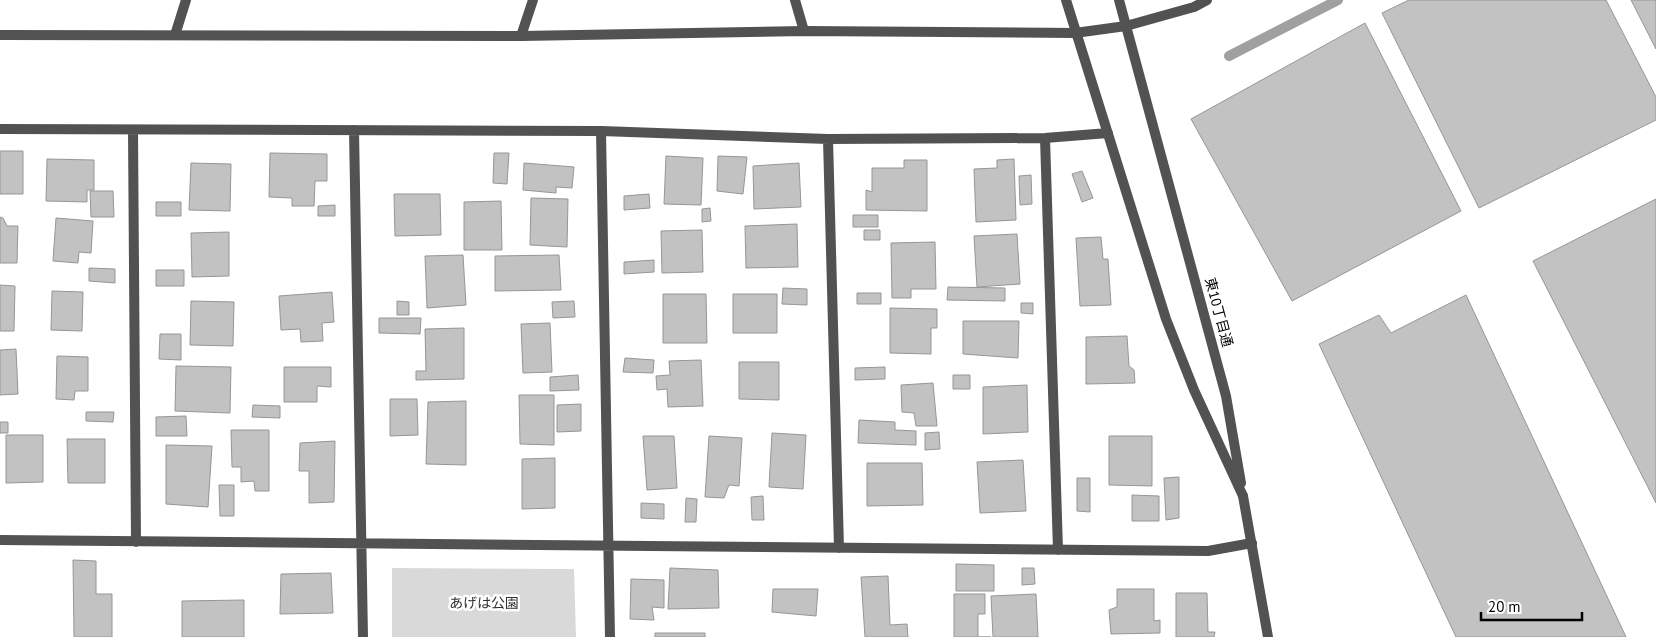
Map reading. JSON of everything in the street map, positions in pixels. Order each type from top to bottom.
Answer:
[{"type":"street","points":[[175,35],[186,0]]},
{"type":"street","points":[[521,36],[533,0]]},
{"type":"street","points":[[796,0],[804,31]]},
{"type":"street","points":[[1066,0],[1166,319],[1194,390],[1243,496]]},
{"type":"street","name":"東10丁目通","points":[[1119,0],[1226,396],[1268,637]]},
{"type":"street","points":[[0,35],[521,36],[804,31],[1075,33],[1126,26],[1194,7],[1208,0]]},
{"type":"street","points":[[0,129],[601,130],[828,139],[1045,138],[1108,132]]},
{"type":"street","points":[[133,130],[136,542]]},
{"type":"street","points":[[354,130],[362,637]]},
{"type":"street","points":[[601,130],[610,637]]},
{"type":"street","points":[[1045,138],[1058,550]]},
{"type":"street","points":[[828,139],[839,548]]},
{"type":"street","points":[[0,540],[1208,551],[1252,543]]},
{"type":"green space","name":"あげは公園","points":[[392,568],[574,569],[576,637],[392,637]]},
{"type":"building","points":[[1409,0],[1606,0],[1656,97],[1656,120],[1479,208],[1382,13]]},
{"type":"building","points":[[1631,0],[1656,0],[1656,49]]},
{"type":"building","points":[[1365,23],[1461,211],[1292,301],[1191,119]]},
{"type":"building","points":[[0,151],[23,151],[23,194],[0,194]]},
{"type":"building","points":[[270,153],[327,154],[327,181],[315,181],[314,206],[292,206],[292,198],[269,197]]},
{"type":"building","points":[[494,153],[509,153],[507,184],[493,183]]},
{"type":"building","points":[[666,156],[703,158],[701,205],[664,204]]},
{"type":"building","points":[[718,156],[747,157],[743,194],[717,191]]},
{"type":"building","points":[[47,159],[94,160],[94,190],[87,190],[87,202],[46,201]]},
{"type":"building","points":[[1014,159],[1016,220],[976,222],[974,169],[997,168],[997,160]]},
{"type":"building","points":[[904,160],[927,160],[927,211],[866,210],[866,190],[872,192],[872,168],[904,168]]},
{"type":"building","points":[[191,163],[231,164],[230,211],[189,210]]},
{"type":"building","points":[[524,163],[574,167],[572,188],[556,187],[556,193],[523,190]]},
{"type":"building","points":[[799,163],[801,207],[754,209],[753,166]]},
{"type":"building","points":[[1082,171],[1093,198],[1082,202],[1072,174]]},
{"type":"building","points":[[1031,175],[1032,204],[1020,205],[1019,176]]},
{"type":"building","points":[[90,191],[113,191],[114,217],[91,217]]},
{"type":"building","points":[[394,194],[440,194],[441,235],[395,236]]},
{"type":"building","points":[[649,194],[650,208],[624,210],[624,196]]},
{"type":"building","points":[[531,198],[568,199],[567,247],[530,245]]},
{"type":"building","points":[[1656,199],[1656,503],[1533,261]]},
{"type":"building","points":[[501,201],[502,250],[464,250],[464,202]]},
{"type":"building","points":[[156,202],[181,202],[181,216],[156,216]]},
{"type":"building","points":[[335,205],[335,216],[318,216],[318,206]]},
{"type":"building","points":[[710,208],[711,221],[702,222],[702,209]]},
{"type":"building","points":[[853,215],[878,215],[878,227],[853,227]]},
{"type":"building","points":[[0,217],[3,218],[7,226],[18,226],[17,263],[0,263]]},
{"type":"building","points":[[56,218],[93,221],[91,253],[79,252],[78,263],[53,261]]},
{"type":"building","points":[[797,224],[798,267],[746,268],[745,226]]},
{"type":"building","points":[[702,230],[703,272],[662,273],[661,231]]},
{"type":"building","points":[[864,230],[880,230],[880,240],[864,240]]},
{"type":"building","points":[[229,232],[229,276],[192,277],[191,233]]},
{"type":"building","points":[[1017,234],[1020,284],[977,287],[974,236]]},
{"type":"building","points":[[1101,237],[1103,259],[1108,259],[1111,305],[1080,306],[1076,238]]},
{"type":"building","points":[[935,242],[936,289],[911,289],[911,298],[892,298],[891,243]]},
{"type":"building","points":[[463,255],[466,305],[427,308],[425,256]]},
{"type":"building","points":[[559,255],[561,290],[495,291],[495,256]]},
{"type":"building","points":[[654,260],[654,272],[624,274],[624,262]]},
{"type":"building","points":[[89,268],[115,269],[115,283],[89,281]]},
{"type":"building","points":[[156,270],[184,270],[184,286],[156,286]]},
{"type":"building","points":[[0,285],[15,286],[14,331],[0,331]]},
{"type":"building","points":[[948,287],[1005,288],[1005,301],[947,300]]},
{"type":"building","points":[[783,288],[807,289],[807,305],[782,304]]},
{"type":"building","points":[[52,291],[83,292],[82,331],[51,330]]},
{"type":"building","points":[[332,292],[334,322],[322,323],[323,341],[301,342],[300,329],[281,330],[279,296]]},
{"type":"building","points":[[857,293],[881,293],[881,304],[857,304]]},
{"type":"building","points":[[663,294],[706,294],[707,343],[663,343]]},
{"type":"building","points":[[733,294],[777,294],[777,333],[733,333]]},
{"type":"building","points":[[1466,295],[1626,637],[1456,637],[1319,344],[1379,315],[1391,333]]},
{"type":"building","points":[[191,301],[234,302],[233,346],[190,345]]},
{"type":"building","points":[[397,301],[409,302],[409,315],[397,315]]},
{"type":"building","points":[[574,301],[575,317],[553,318],[552,302]]},
{"type":"building","points":[[1021,303],[1033,303],[1033,314],[1021,313]]},
{"type":"building","points":[[890,308],[937,309],[937,328],[931,328],[931,354],[890,353]]},
{"type":"building","points":[[379,318],[421,318],[420,334],[379,333]]},
{"type":"building","points":[[963,321],[1019,321],[1018,358],[963,354]]},
{"type":"building","points":[[550,323],[552,372],[523,373],[521,324]]},
{"type":"building","points":[[464,328],[464,379],[416,380],[416,371],[426,371],[425,329]]},
{"type":"building","points":[[160,334],[181,334],[181,360],[159,359]]},
{"type":"building","points":[[1127,336],[1129,366],[1134,370],[1135,383],[1086,384],[1086,337]]},
{"type":"building","points":[[16,349],[18,394],[0,395],[0,350]]},
{"type":"building","points":[[57,356],[88,357],[88,391],[75,391],[74,400],[56,399]]},
{"type":"building","points":[[625,358],[654,360],[653,373],[623,372]]},
{"type":"building","points":[[701,360],[703,406],[668,407],[667,389],[657,390],[656,376],[670,375],[669,361]]},
{"type":"building","points":[[739,362],[779,362],[779,400],[739,399]]},
{"type":"building","points":[[176,366],[231,367],[230,413],[175,411]]},
{"type":"building","points":[[284,367],[331,367],[331,387],[317,386],[317,402],[284,402]]},
{"type":"building","points":[[885,367],[885,379],[855,380],[855,368]]},
{"type":"building","points":[[578,375],[579,390],[550,391],[550,377]]},
{"type":"building","points":[[953,375],[970,375],[970,389],[953,389]]},
{"type":"building","points":[[933,383],[937,426],[916,426],[914,413],[902,412],[901,385]]},
{"type":"building","points":[[1027,385],[1028,432],[983,434],[983,387]]},
{"type":"building","points":[[519,395],[554,395],[554,445],[520,444]]},
{"type":"building","points":[[390,399],[417,399],[418,435],[390,436]]},
{"type":"building","points":[[466,401],[466,465],[426,464],[428,402]]},
{"type":"building","points":[[581,404],[581,431],[557,432],[557,405]]},
{"type":"building","points":[[253,405],[280,406],[280,418],[252,417]]},
{"type":"building","points":[[86,412],[114,412],[113,422],[86,421]]},
{"type":"building","points":[[186,416],[187,436],[156,436],[156,417]]},
{"type":"building","points":[[859,420],[895,422],[895,430],[916,431],[916,445],[858,443]]},
{"type":"building","points":[[0,422],[8,422],[8,433],[0,433]]},
{"type":"building","points":[[231,430],[269,430],[269,491],[255,491],[254,481],[241,482],[241,467],[232,467]]},
{"type":"building","points":[[939,432],[940,449],[925,450],[925,433]]},
{"type":"building","points":[[772,433],[806,435],[803,489],[769,487]]},
{"type":"building","points":[[6,435],[43,435],[43,482],[6,483]]},
{"type":"building","points":[[643,436],[674,436],[677,488],[647,490]]},
{"type":"building","points":[[709,436],[742,438],[739,486],[729,485],[724,498],[705,497]]},
{"type":"building","points":[[1109,436],[1152,436],[1152,486],[1109,485]]},
{"type":"building","points":[[67,439],[105,439],[105,483],[68,483]]},
{"type":"building","points":[[335,441],[334,502],[309,503],[309,471],[299,471],[300,443]]},
{"type":"building","points":[[166,445],[212,446],[208,507],[166,504]]},
{"type":"building","points":[[555,458],[555,508],[522,509],[522,459]]},
{"type":"building","points":[[1023,460],[1026,511],[980,513],[977,462]]},
{"type":"building","points":[[867,463],[922,463],[923,505],[867,506]]},
{"type":"building","points":[[1179,477],[1179,518],[1166,520],[1164,478]]},
{"type":"building","points":[[1077,478],[1090,478],[1090,512],[1077,511]]},
{"type":"building","points":[[219,485],[234,485],[234,516],[220,516]]},
{"type":"building","points":[[1132,495],[1159,496],[1159,521],[1132,521]]},
{"type":"building","points":[[763,496],[764,520],[752,520],[751,497]]},
{"type":"building","points":[[686,498],[697,499],[696,522],[685,522]]},
{"type":"building","points":[[641,503],[664,504],[664,519],[641,518]]},
{"type":"building","points":[[73,560],[96,561],[96,594],[112,594],[112,637],[74,637]]},
{"type":"building","points":[[956,564],[994,565],[994,591],[956,591]]},
{"type":"building","points":[[670,568],[718,570],[719,608],[668,609]]},
{"type":"building","points":[[1022,568],[1034,568],[1035,584],[1022,585]]},
{"type":"building","points":[[331,573],[333,613],[280,614],[281,574]]},
{"type":"building","points":[[888,576],[890,625],[907,624],[908,637],[865,637],[861,577]]},
{"type":"building","points":[[631,579],[664,580],[664,608],[652,607],[654,620],[630,619]]},
{"type":"building","points":[[773,589],[818,589],[816,616],[772,612]]},
{"type":"building","points":[[1117,589],[1154,589],[1154,621],[1160,620],[1160,633],[1111,634],[1109,610],[1117,607]]},
{"type":"building","points":[[1176,593],[1207,593],[1208,632],[1215,632],[1214,637],[1176,637]]},
{"type":"building","points":[[954,594],[985,594],[985,614],[978,614],[978,637],[954,637]]},
{"type":"building","points":[[1036,594],[1038,637],[993,637],[991,596]]},
{"type":"building","points":[[244,600],[244,637],[182,637],[182,601]]},
{"type":"building","points":[[655,633],[705,633],[705,637],[655,637]]},
{"type":"waterway","points":[[1229,56],[1338,0]]}]
